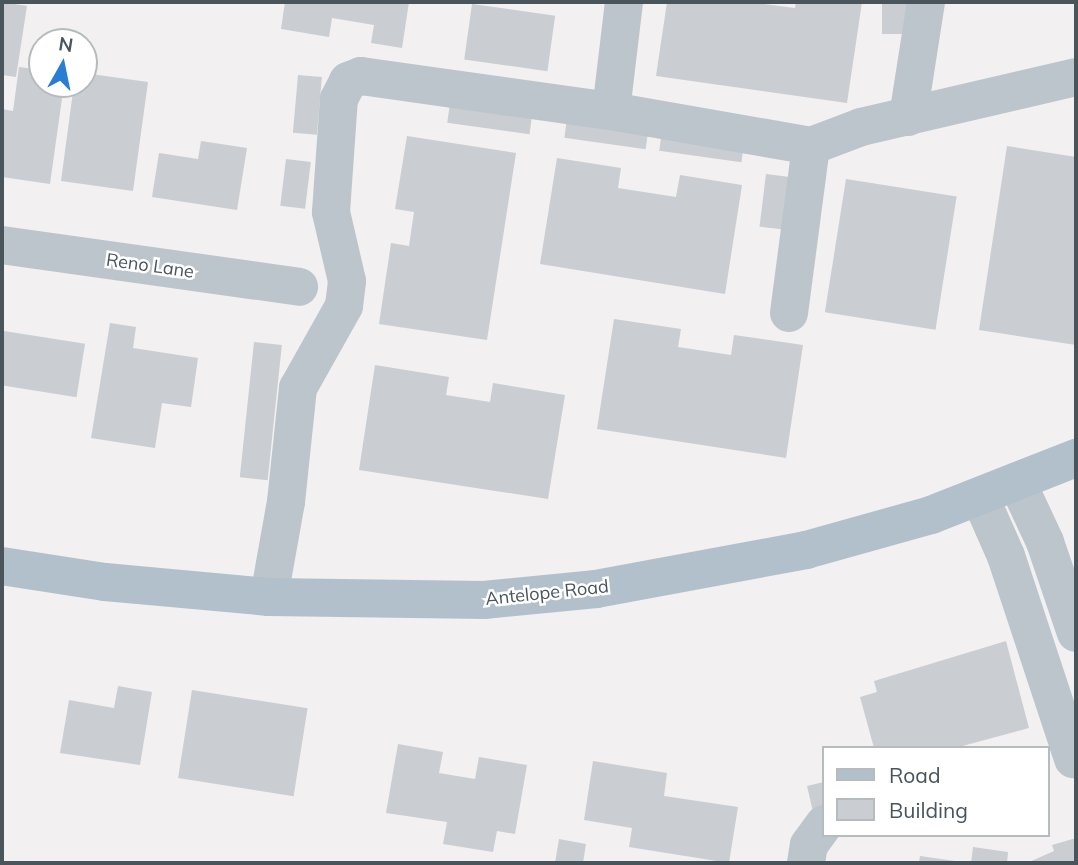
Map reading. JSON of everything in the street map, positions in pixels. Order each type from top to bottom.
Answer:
[{"type":"main road","name":"Antelope Road","points":[[2,566],[105,582],[269,597],[484,600],[596,589],[806,550],[980,497],[1018,484],[1076,458]]},
{"type":"street","points":[[611,111],[624,2]]},
{"type":"street","points":[[908,117],[926,2]]},
{"type":"street","points":[[269,597],[286,502],[298,388],[344,306],[347,281],[331,212],[339,99],[348,81],[361,76],[611,111],[811,146],[861,127],[1076,77]]},
{"type":"street","points":[[789,313],[811,146]]},
{"type":"street","name":"Reno Lane","points":[[2,245],[299,287]]},
{"type":"street","points":[[1018,484],[1045,542],[1076,634]]},
{"type":"street","points":[[980,497],[1006,556],[1066,761]]},
{"type":"street","points":[[806,863],[809,845],[822,827]]},
{"type":"building","points":[[2,2],[27,6],[16,77],[2,75]]},
{"type":"building","points":[[285,2],[409,2],[402,48],[371,43],[374,25],[332,18],[329,37],[281,29]]},
{"type":"building","points":[[667,2],[749,2],[795,8],[796,2],[862,2],[847,103],[656,76]]},
{"type":"building","points":[[882,2],[909,2],[909,34],[882,34]]},
{"type":"building","points":[[472,4],[555,16],[547,71],[464,59]]},
{"type":"building","points":[[19,67],[28,68],[28,98],[62,98],[50,184],[2,177],[2,109],[13,111]]},
{"type":"building","points":[[98,75],[148,82],[133,191],[61,181],[72,98],[98,98]]},
{"type":"building","points":[[298,75],[322,77],[317,135],[293,133]]},
{"type":"building","points":[[451,96],[533,108],[529,134],[447,123]]},
{"type":"building","points":[[568,112],[649,123],[646,149],[564,138]]},
{"type":"building","points":[[663,124],[745,136],[741,162],[659,151]]},
{"type":"building","points":[[407,136],[516,153],[487,340],[379,324],[391,243],[409,246],[414,212],[395,209]]},
{"type":"building","points":[[201,141],[247,148],[237,210],[152,197],[159,153],[198,159]]},
{"type":"building","points":[[1007,146],[1076,157],[1076,345],[979,330]]},
{"type":"building","points":[[557,158],[621,168],[618,188],[676,197],[680,175],[742,185],[725,294],[540,264]]},
{"type":"building","points":[[286,159],[311,162],[305,209],[280,206]]},
{"type":"building","points":[[766,174],[790,177],[783,230],[760,227]]},
{"type":"building","points":[[846,179],[957,197],[936,330],[825,312]]},
{"type":"building","points":[[614,319],[681,329],[678,347],[731,355],[734,335],[803,345],[786,458],[597,429]]},
{"type":"building","points":[[110,323],[136,327],[133,348],[198,358],[191,407],[162,403],[155,448],[91,438]]},
{"type":"building","points":[[4,331],[85,344],[77,397],[2,385]]},
{"type":"building","points":[[254,342],[282,345],[268,480],[240,477]]},
{"type":"building","points":[[375,365],[449,377],[446,395],[490,402],[493,383],[565,395],[548,499],[359,470]]},
{"type":"building","points":[[1006,641],[1029,728],[962,746],[873,746],[860,697],[877,692],[874,681]]},
{"type":"building","points":[[118,686],[152,692],[140,765],[60,753],[69,700],[114,708]]},
{"type":"building","points":[[192,690],[308,708],[294,796],[178,778]]},
{"type":"building","points":[[398,744],[443,752],[439,773],[475,779],[479,757],[527,765],[515,834],[497,831],[493,852],[443,844],[447,822],[386,813]]},
{"type":"building","points":[[593,761],[667,773],[664,796],[738,807],[729,863],[629,847],[632,828],[584,820]]},
{"type":"building","points":[[822,782],[822,810],[813,812],[807,786]]},
{"type":"building","points":[[1076,838],[1076,863],[1027,863],[1054,851],[1052,845]]},
{"type":"building","points":[[559,839],[586,844],[583,863],[555,863]]},
{"type":"building","points":[[973,847],[1008,852],[1007,863],[971,863]]},
{"type":"building","points":[[920,856],[962,862],[962,863],[919,863]]}]
